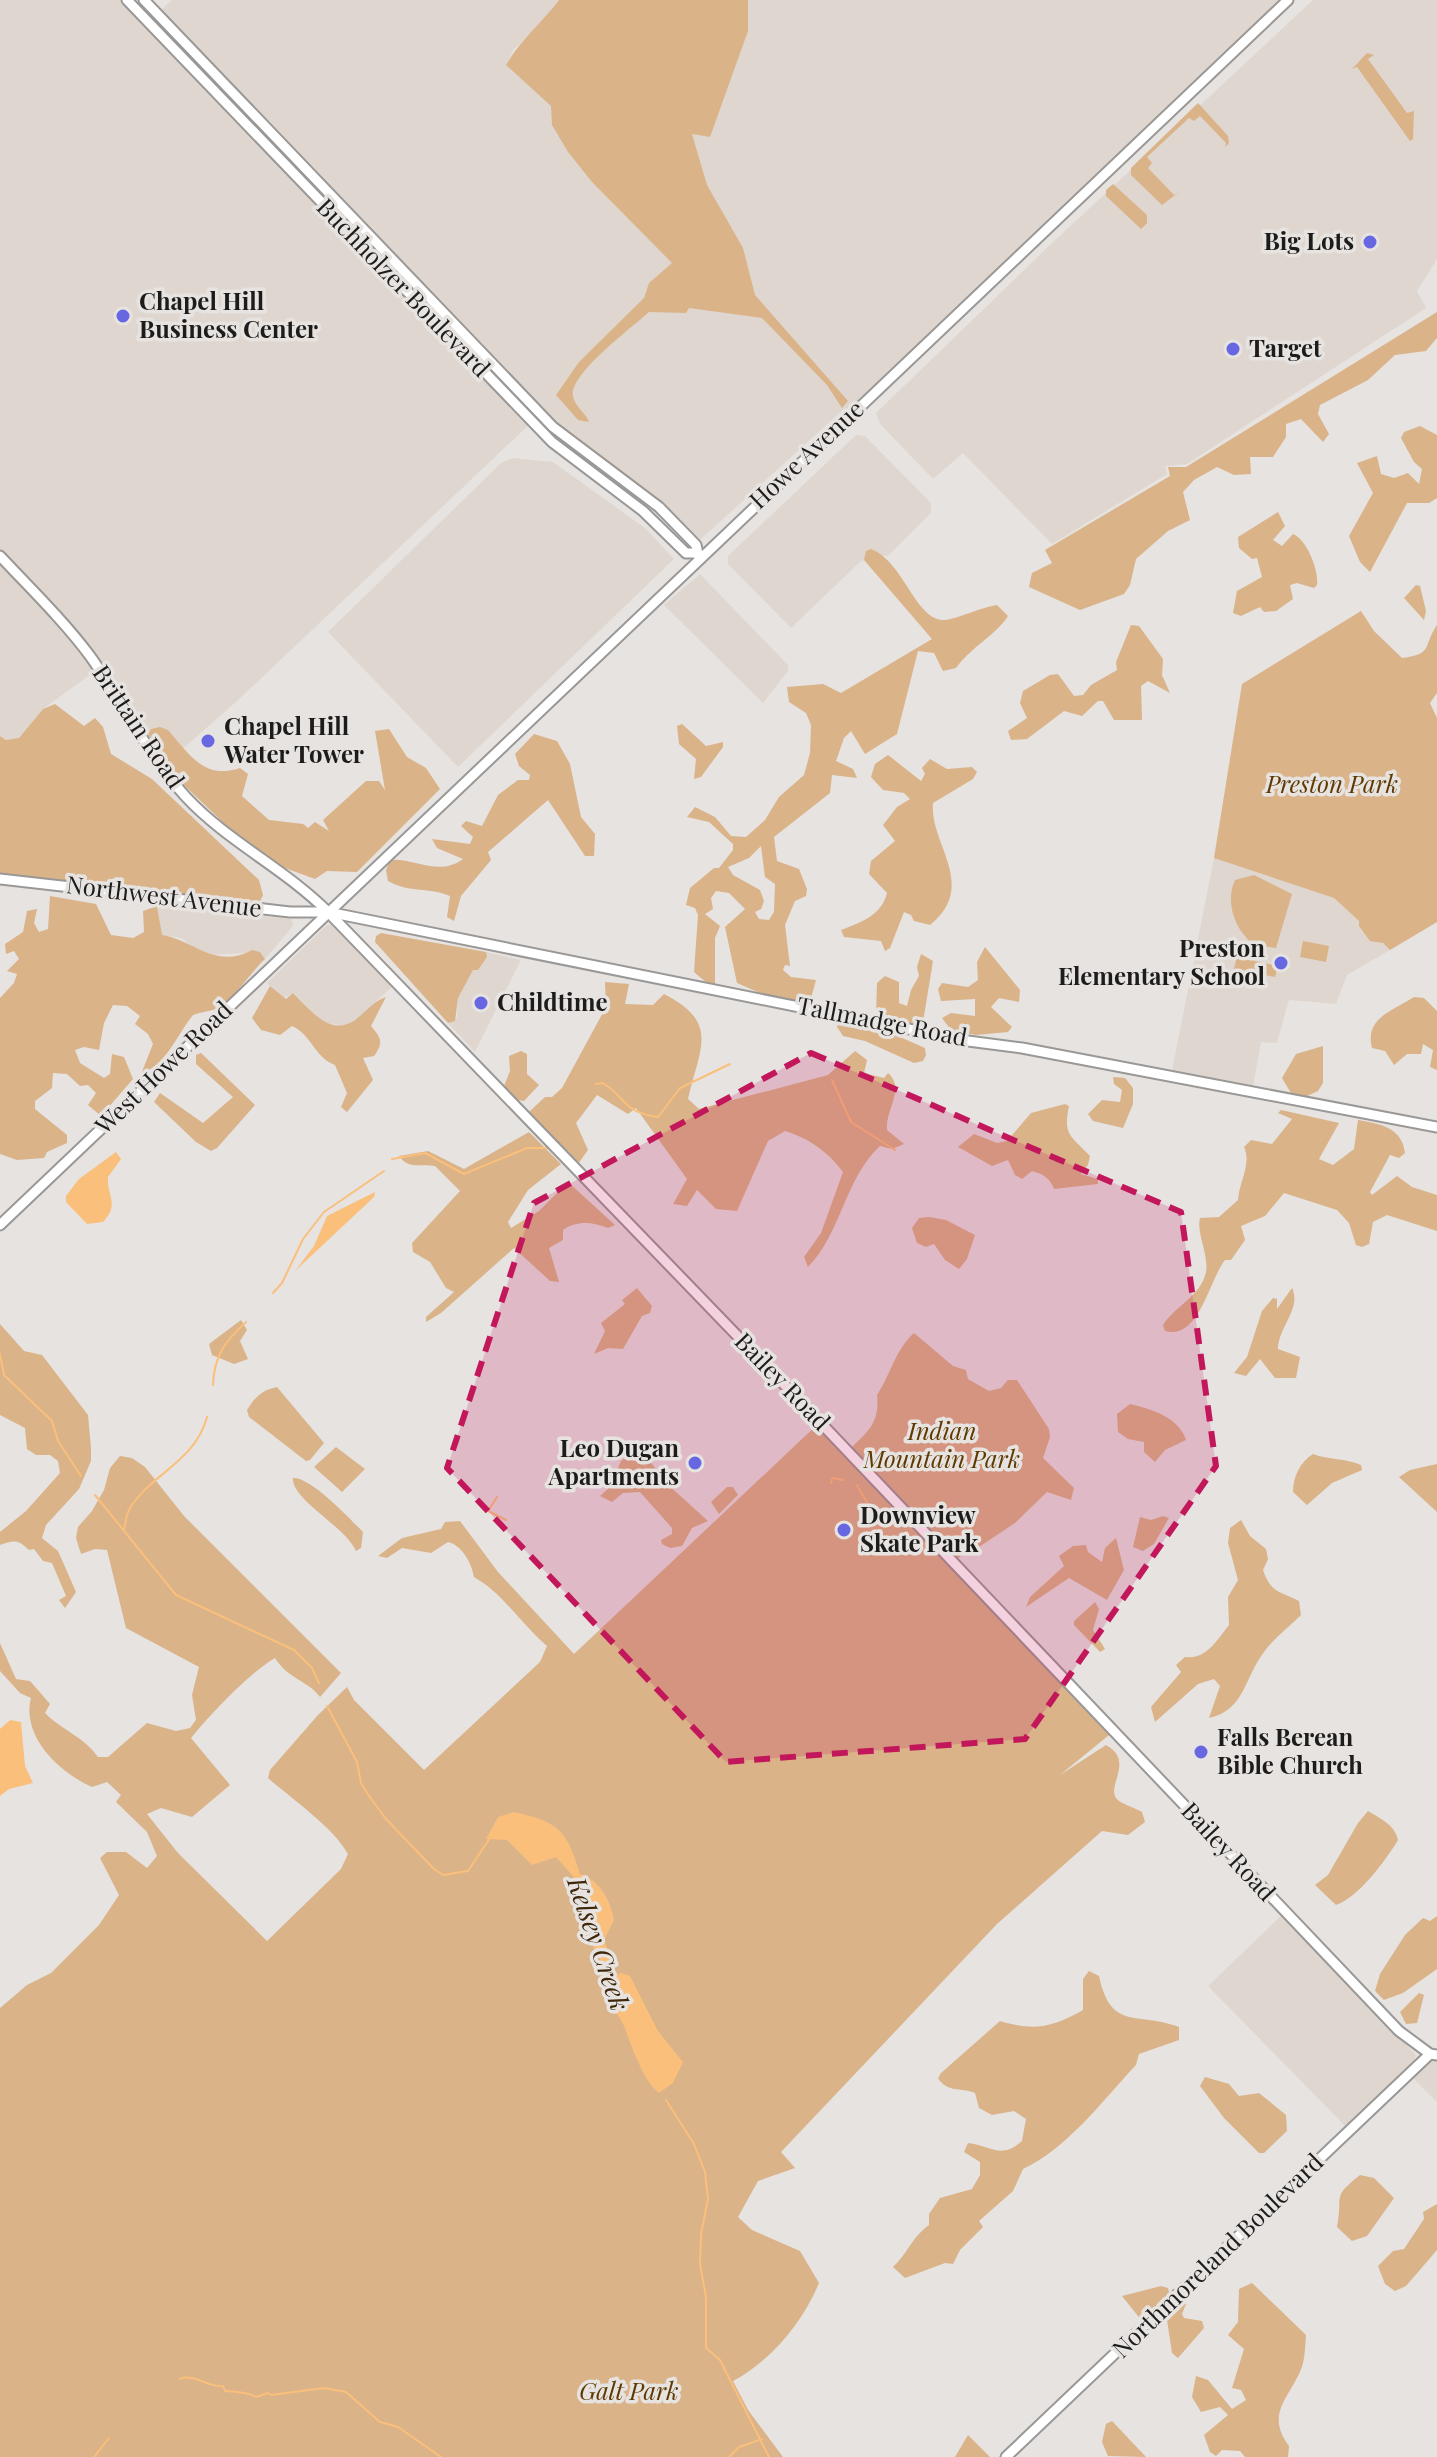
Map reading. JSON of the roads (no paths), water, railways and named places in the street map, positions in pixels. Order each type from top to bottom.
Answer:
[{"type":"street","name":"Buchholzer Boulevard","points":[[127,0],[558,448],[643,511],[686,553],[697,556],[696,545],[659,507],[553,427],[144,0]]},
{"type":"street","name":"Howe Avenue","points":[[328,912],[697,556],[1288,0]]},
{"type":"street","name":"Brittain Road","points":[[0,556],[85,650],[153,755],[188,799],[233,840],[298,884],[328,912]]},
{"type":"street","name":"Northwest Avenue","points":[[0,879],[290,912],[328,912]]},
{"type":"street","name":"Tallmadge Road","points":[[328,912],[968,1041],[1022,1048],[1437,1127]]},
{"type":"street","name":"Bailey Road","points":[[328,912],[1399,2031],[1434,2055]]},
{"type":"street","name":"West Howe Road","points":[[0,1225],[328,912]]},
{"type":"street","name":"Northmoreland Boulevard","points":[[1006,2457],[1434,2055]]},
{"type":"water","points":[[116,1152],[121,1159],[108,1177],[111,1210],[103,1222],[87,1224],[66,1202],[66,1196],[79,1179]]},
{"type":"water","points":[[375,1192],[374,1197],[295,1271],[314,1246],[327,1216]]},
{"type":"water","points":[[10,1720],[21,1722],[25,1766],[33,1783],[9,1789],[0,1796],[0,1729]]},
{"type":"water","points":[[514,1812],[551,1824],[559,1830],[570,1847],[580,1874],[593,1881],[603,1892],[614,1920],[604,1940],[612,1960],[610,1968],[603,1965],[594,1949],[586,1923],[572,1900],[573,1876],[556,1857],[532,1865],[507,1840],[486,1839],[498,1817]]},
{"type":"water","points":[[621,1973],[630,1976],[658,2031],[683,2062],[673,2083],[659,2093],[643,2072],[624,2026],[602,1988],[606,1980]]},
{"type":"waterway","points":[[596,1084],[603,1083],[638,1112],[658,1117],[680,1088],[730,1064]]},
{"type":"waterway","points":[[832,1080],[851,1122],[895,1150]]},
{"type":"waterway","points":[[392,1159],[425,1153],[464,1174],[527,1148],[548,1148]]},
{"type":"waterway","points":[[273,1293],[282,1283],[303,1239],[324,1212],[384,1171]]},
{"type":"waterway","points":[[213,1385],[222,1350],[246,1322]]},
{"type":"waterway","name":"Kelsey Creek","points":[[0,1354],[4,1375],[52,1421],[58,1441],[81,1476]]},
{"type":"waterway","points":[[124,1529],[128,1512],[137,1498],[192,1446],[207,1417]]},
{"type":"waterway","points":[[833,1478],[843,1480]]},
{"type":"waterway","points":[[831,1483],[832,1479]]},
{"type":"waterway","points":[[859,1489],[867,1502]]},
{"type":"waterway","name":"Kelsey Creek","points":[[95,1495],[176,1595],[294,1650],[312,1668],[319,1683]]},
{"type":"waterway","points":[[488,1511],[497,1497]]},
{"type":"waterway","points":[[482,1508],[506,1520]]},
{"type":"waterway","points":[[897,1553],[904,1546],[904,1536]]},
{"type":"waterway","name":"Kelsey Creek","points":[[327,1706],[357,1762],[361,1783],[369,1796],[386,1819],[434,1869],[443,1875],[468,1871],[490,1838]]},
{"type":"waterway","name":"Kelsey Creek","points":[[605,1967],[609,1980]]},
{"type":"waterway","name":"Kelsey Creek","points":[[666,2100],[694,2144],[705,2172],[708,2199],[701,2234],[700,2264],[706,2297],[706,2348],[720,2360],[769,2457]]},
{"type":"waterway","points":[[180,2379],[196,2379],[223,2386],[225,2391],[256,2397],[324,2388],[346,2392],[380,2422],[398,2427],[441,2457]]},
{"type":"waterway","points":[[94,2457],[109,2438]]},
{"type":"waterway","points":[[729,2457],[739,2447],[762,2439]]},
{"type":"place","name":"Big Lots","points":[[1370,242]]},
{"type":"place","name":"Chapel Hill Business Center","points":[[123,316]]},
{"type":"place","name":"Target","points":[[1233,349]]},
{"type":"place","name":"Chapel Hill Water Tower","points":[[208,741]]},
{"type":"place","name":"Preston Elementary School","points":[[1281,963]]},
{"type":"place","name":"Childtime","points":[[481,1003]]},
{"type":"place","name":"Leo Dugan Apartments","points":[[695,1463]]},
{"type":"place","name":"Downview Skate Park","points":[[844,1530]]},
{"type":"place","name":"Falls Berean Bible Church","points":[[1201,1752]]},
{"type":"park label","name":"Preston Park","points":[[1332,785]]},
{"type":"park label","name":"Indian Mountain Park","points":[[942,1446]]},
{"type":"park label","name":"Galt Park","points":[[629,2392]]}]
